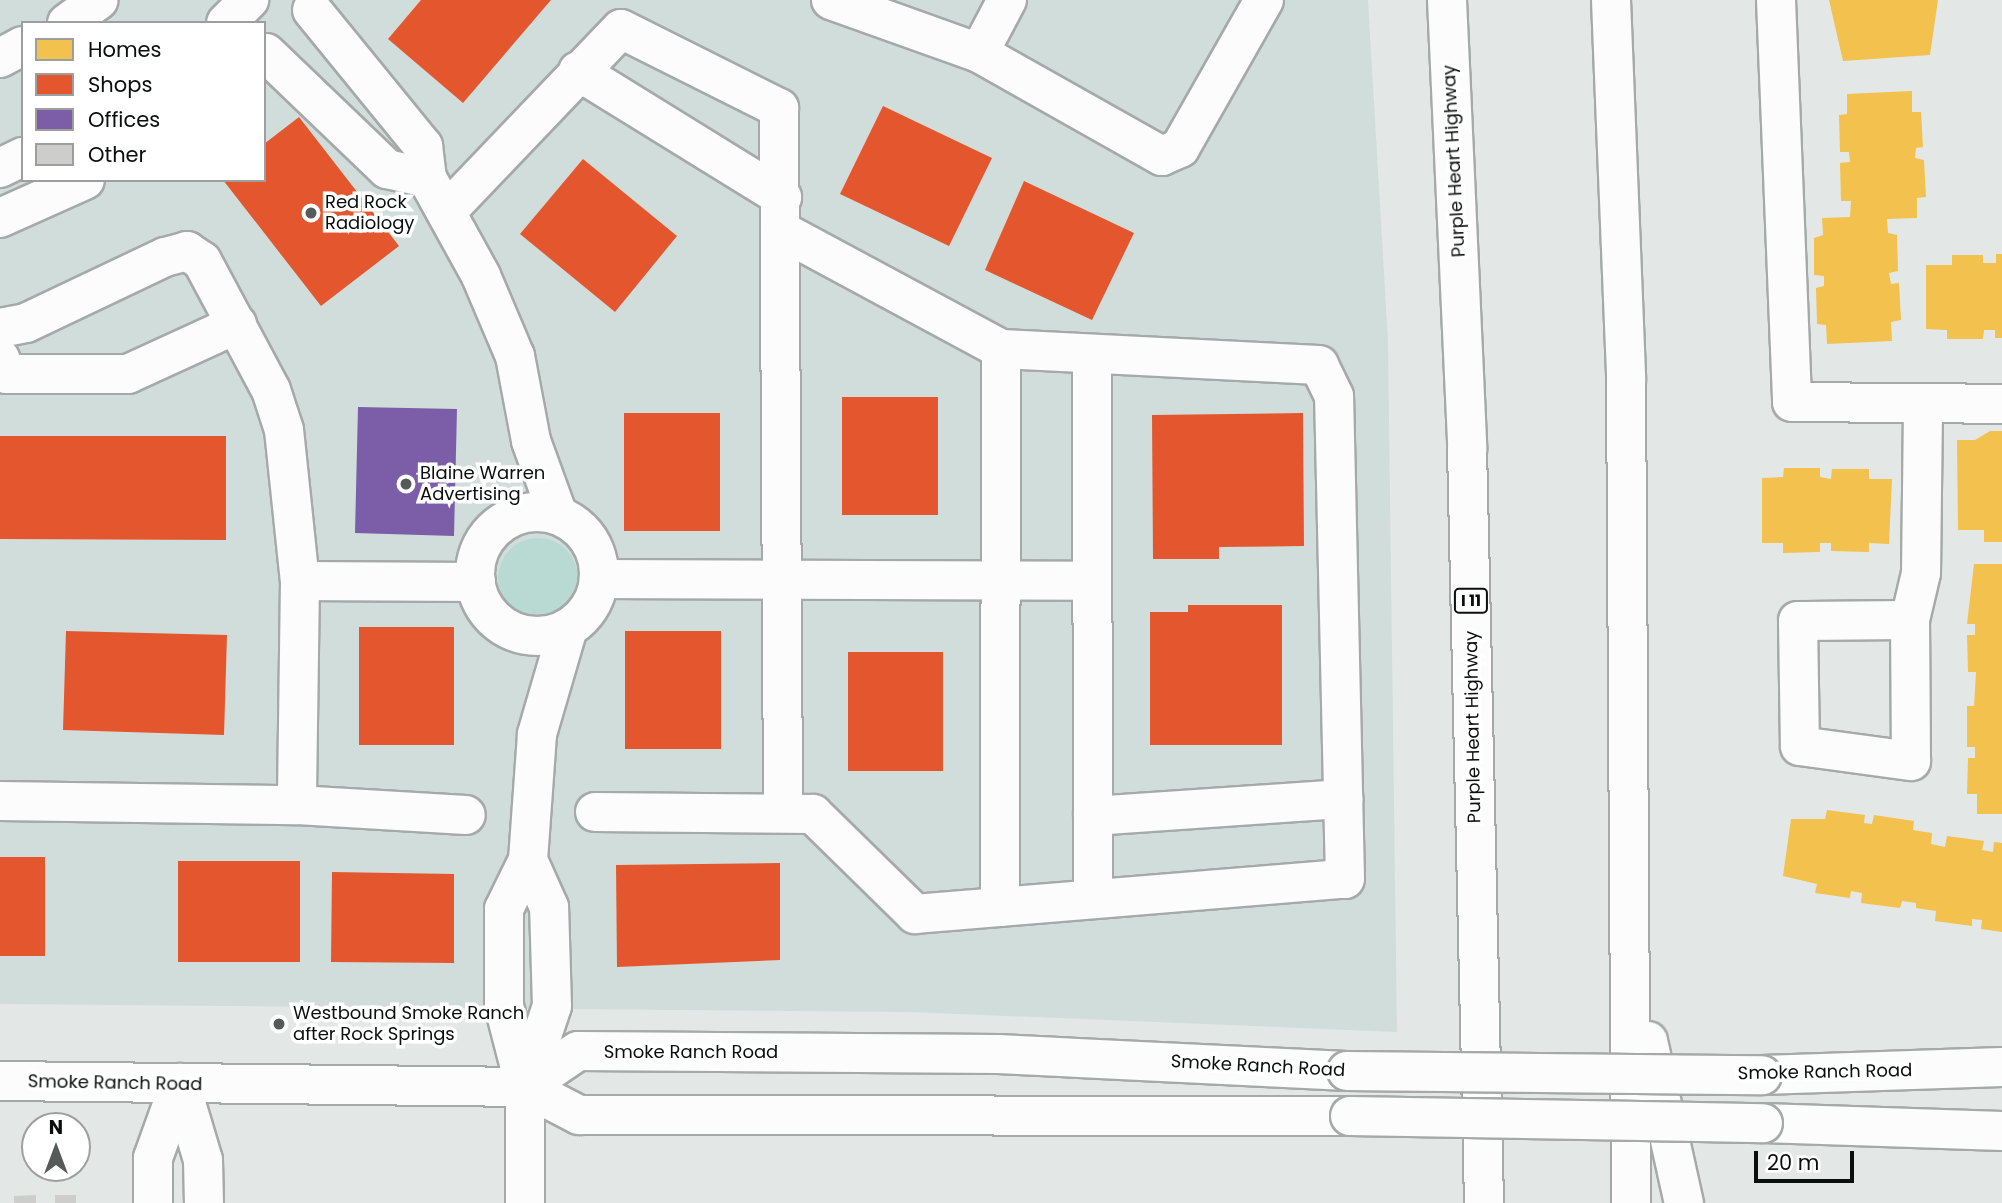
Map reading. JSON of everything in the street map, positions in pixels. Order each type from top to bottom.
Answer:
[{"type":"main road","points":[[249,21],[272,0]]},
{"type":"main road","points":[[831,0],[979,52],[1162,156],[1180,148],[1264,0]]},
{"type":"main road","points":[[979,52],[1007,0]]},
{"type":"main road","name":"Purple Heart Highway","points":[[1447,0],[1467,448],[1484,1203]]},
{"type":"main road","points":[[1611,0],[1626,377],[1632,1203]]},
{"type":"main road","points":[[1776,0],[1792,402],[2002,404]]},
{"type":"main road","points":[[257,21],[316,5],[413,128],[423,146],[427,178],[515,356],[531,442],[558,516],[590,541],[599,579],[594,599],[568,628],[537,734],[528,860],[549,907],[552,1006],[525,1087],[526,1203]]},
{"type":"main road","points":[[446,212],[621,29],[779,108],[783,215],[783,813]]},
{"type":"main road","points":[[266,45],[387,169],[427,178]]},
{"type":"main road","points":[[0,58],[21,47]]},
{"type":"main road","points":[[579,71],[783,215],[1001,349],[1092,358],[1318,365],[1329,379],[1345,879],[915,914],[813,814],[595,812]]},
{"type":"main road","points":[[0,168],[21,159]]},
{"type":"main road","points":[[0,218],[81,182]]},
{"type":"main road","points":[[0,328],[26,323],[187,251],[202,261],[237,324],[284,430],[300,581],[297,805]]},
{"type":"main road","points":[[0,358],[6,374],[128,374],[237,324]]},
{"type":"main road","points":[[1000,907],[998,581],[1001,349]]},
{"type":"main road","points":[[1092,358],[1089,581],[1093,900]]},
{"type":"main road","points":[[1910,620],[1798,621],[1800,746],[1911,761],[1910,620],[1921,573],[1923,403]]},
{"type":"main road","points":[[516,516],[531,442]]},
{"type":"main road","points":[[537,734],[524,663],[509,630],[493,617],[476,582],[484,542],[516,516],[558,516]]},
{"type":"main road","points":[[599,579],[1089,581]]},
{"type":"main road","points":[[300,581],[476,582]]},
{"type":"main road","points":[[509,630],[539,635],[568,628]]},
{"type":"main road","points":[[1093,816],[1343,799]]},
{"type":"main road","points":[[0,802],[297,805],[466,815]]},
{"type":"main road","points":[[1631,963],[1684,1203]]},
{"type":"main road","name":"Smoke Ranch Road","points":[[525,1087],[579,1051],[998,1054],[1347,1071],[1762,1075],[2002,1067]]},
{"type":"main road","name":"Smoke Ranch Road","points":[[0,1082],[525,1087],[579,1115],[1350,1116],[1763,1123],[2002,1131]]},
{"type":"main road","points":[[153,1203],[153,1158],[180,1083]]},
{"type":"main road","points":[[180,1083],[203,1160],[204,1203]]},
{"type":"shaded area","points":[[0,0],[1368,0],[1388,341],[1397,1032],[910,1012],[0,1004]]},
{"type":"green space","points":[[530,538],[546,538],[567,549],[578,570],[578,586],[567,607],[546,618],[530,618],[516,612],[504,600],[498,586],[498,570],[504,556],[516,544]]},
{"type":"building: Homes","points":[[1829,0],[1938,0],[1930,55],[1843,61]]},
{"type":"building: Homes","points":[[1912,91],[1912,112],[1921,112],[1923,147],[1916,148],[1915,158],[1924,160],[1926,197],[1917,198],[1917,218],[1887,219],[1888,233],[1897,235],[1898,271],[1889,273],[1891,284],[1899,283],[1901,320],[1891,322],[1892,341],[1827,344],[1826,325],[1817,324],[1816,288],[1824,286],[1824,276],[1814,275],[1814,238],[1823,235],[1822,218],[1850,217],[1851,201],[1841,201],[1840,163],[1850,162],[1849,152],[1840,152],[1839,115],[1847,114],[1847,94]]},
{"type":"building: Homes","points":[[1996,254],[2002,254],[2002,338],[1995,338],[1995,330],[1984,330],[1983,339],[1947,339],[1947,330],[1926,329],[1926,265],[1952,265],[1952,255],[1983,255],[1983,263],[1996,263]]},
{"type":"building: Homes","points":[[1990,431],[2002,431],[2002,542],[1984,542],[1984,530],[1958,530],[1957,440],[1975,440]]},
{"type":"building: Homes","points":[[1784,468],[1820,468],[1820,477],[1831,479],[1832,469],[1869,469],[1869,479],[1892,479],[1889,544],[1869,543],[1869,552],[1831,551],[1831,543],[1820,543],[1820,552],[1783,553],[1783,543],[1762,543],[1762,478],[1783,477]]},
{"type":"building: Homes","points":[[1974,564],[2002,564],[2002,814],[1977,814],[1977,794],[1967,794],[1968,758],[1975,758],[1975,747],[1967,747],[1967,706],[1974,706],[1976,672],[1968,672],[1967,635],[1975,635],[1975,624],[1967,624]]},
{"type":"building: Homes","points":[[1827,810],[1865,815],[1864,823],[1872,824],[1874,815],[1914,821],[1913,830],[1932,833],[1931,844],[1945,847],[1947,836],[1984,841],[1982,850],[1993,852],[1994,842],[2002,843],[2002,932],[1981,929],[1982,920],[1972,919],[1972,926],[1935,921],[1936,911],[1916,908],[1916,903],[1902,901],[1900,908],[1861,903],[1862,893],[1851,891],[1850,898],[1815,893],[1817,884],[1783,876],[1791,819],[1825,819]]},
{"type":"building: Shops","points":[[421,0],[551,0],[463,103],[388,39]]},
{"type":"building: Shops","points":[[883,106],[992,158],[949,246],[840,194]]},
{"type":"building: Shops","name":"Red Rock Radiology","points":[[299,117],[399,246],[321,306],[225,182],[266,182],[266,142]]},
{"type":"building: Shops","points":[[583,159],[677,236],[615,312],[520,234]]},
{"type":"building: Shops","points":[[1024,181],[1134,233],[1092,320],[985,270]]},
{"type":"building: Shops","points":[[842,397],[938,397],[938,515],[842,515]]},
{"type":"building: Shops","points":[[624,413],[720,413],[720,531],[624,531]]},
{"type":"building: Shops","points":[[1303,413],[1304,546],[1219,547],[1219,559],[1153,559],[1152,415]]},
{"type":"building: Shops","points":[[0,436],[226,436],[226,540],[0,539]]},
{"type":"building: Shops","points":[[1188,605],[1282,605],[1282,745],[1150,745],[1150,612],[1188,612]]},
{"type":"building: Shops","points":[[359,627],[454,627],[454,745],[359,745]]},
{"type":"building: Shops","points":[[66,631],[227,635],[224,735],[63,730]]},
{"type":"building: Shops","points":[[625,631],[721,631],[721,749],[625,749]]},
{"type":"building: Shops","points":[[848,652],[943,652],[943,771],[848,771]]},
{"type":"building: Shops","points":[[0,857],[45,857],[45,956],[0,956]]},
{"type":"building: Shops","points":[[178,861],[300,861],[300,962],[178,962]]},
{"type":"building: Shops","points":[[780,863],[780,960],[617,967],[616,865]]},
{"type":"building: Shops","points":[[332,872],[454,874],[454,963],[331,962]]},
{"type":"building: Offices","name":"Blaine Warren Advertising","points":[[358,407],[457,409],[454,536],[355,533]]},
{"type":"building: Other","points":[[36,1195],[36,1203],[14,1203],[14,1196]]},
{"type":"building: Other","points":[[55,1195],[76,1195],[76,1203],[55,1203]]},
{"type":"place","name":"Red Rock Radiology","points":[[311,213]]},
{"type":"place","name":"Blaine Warren Advertising","points":[[406,484]]},
{"type":"place","name":"Westbound Smoke Ranch after Rock Springs","points":[[279,1024]]}]
